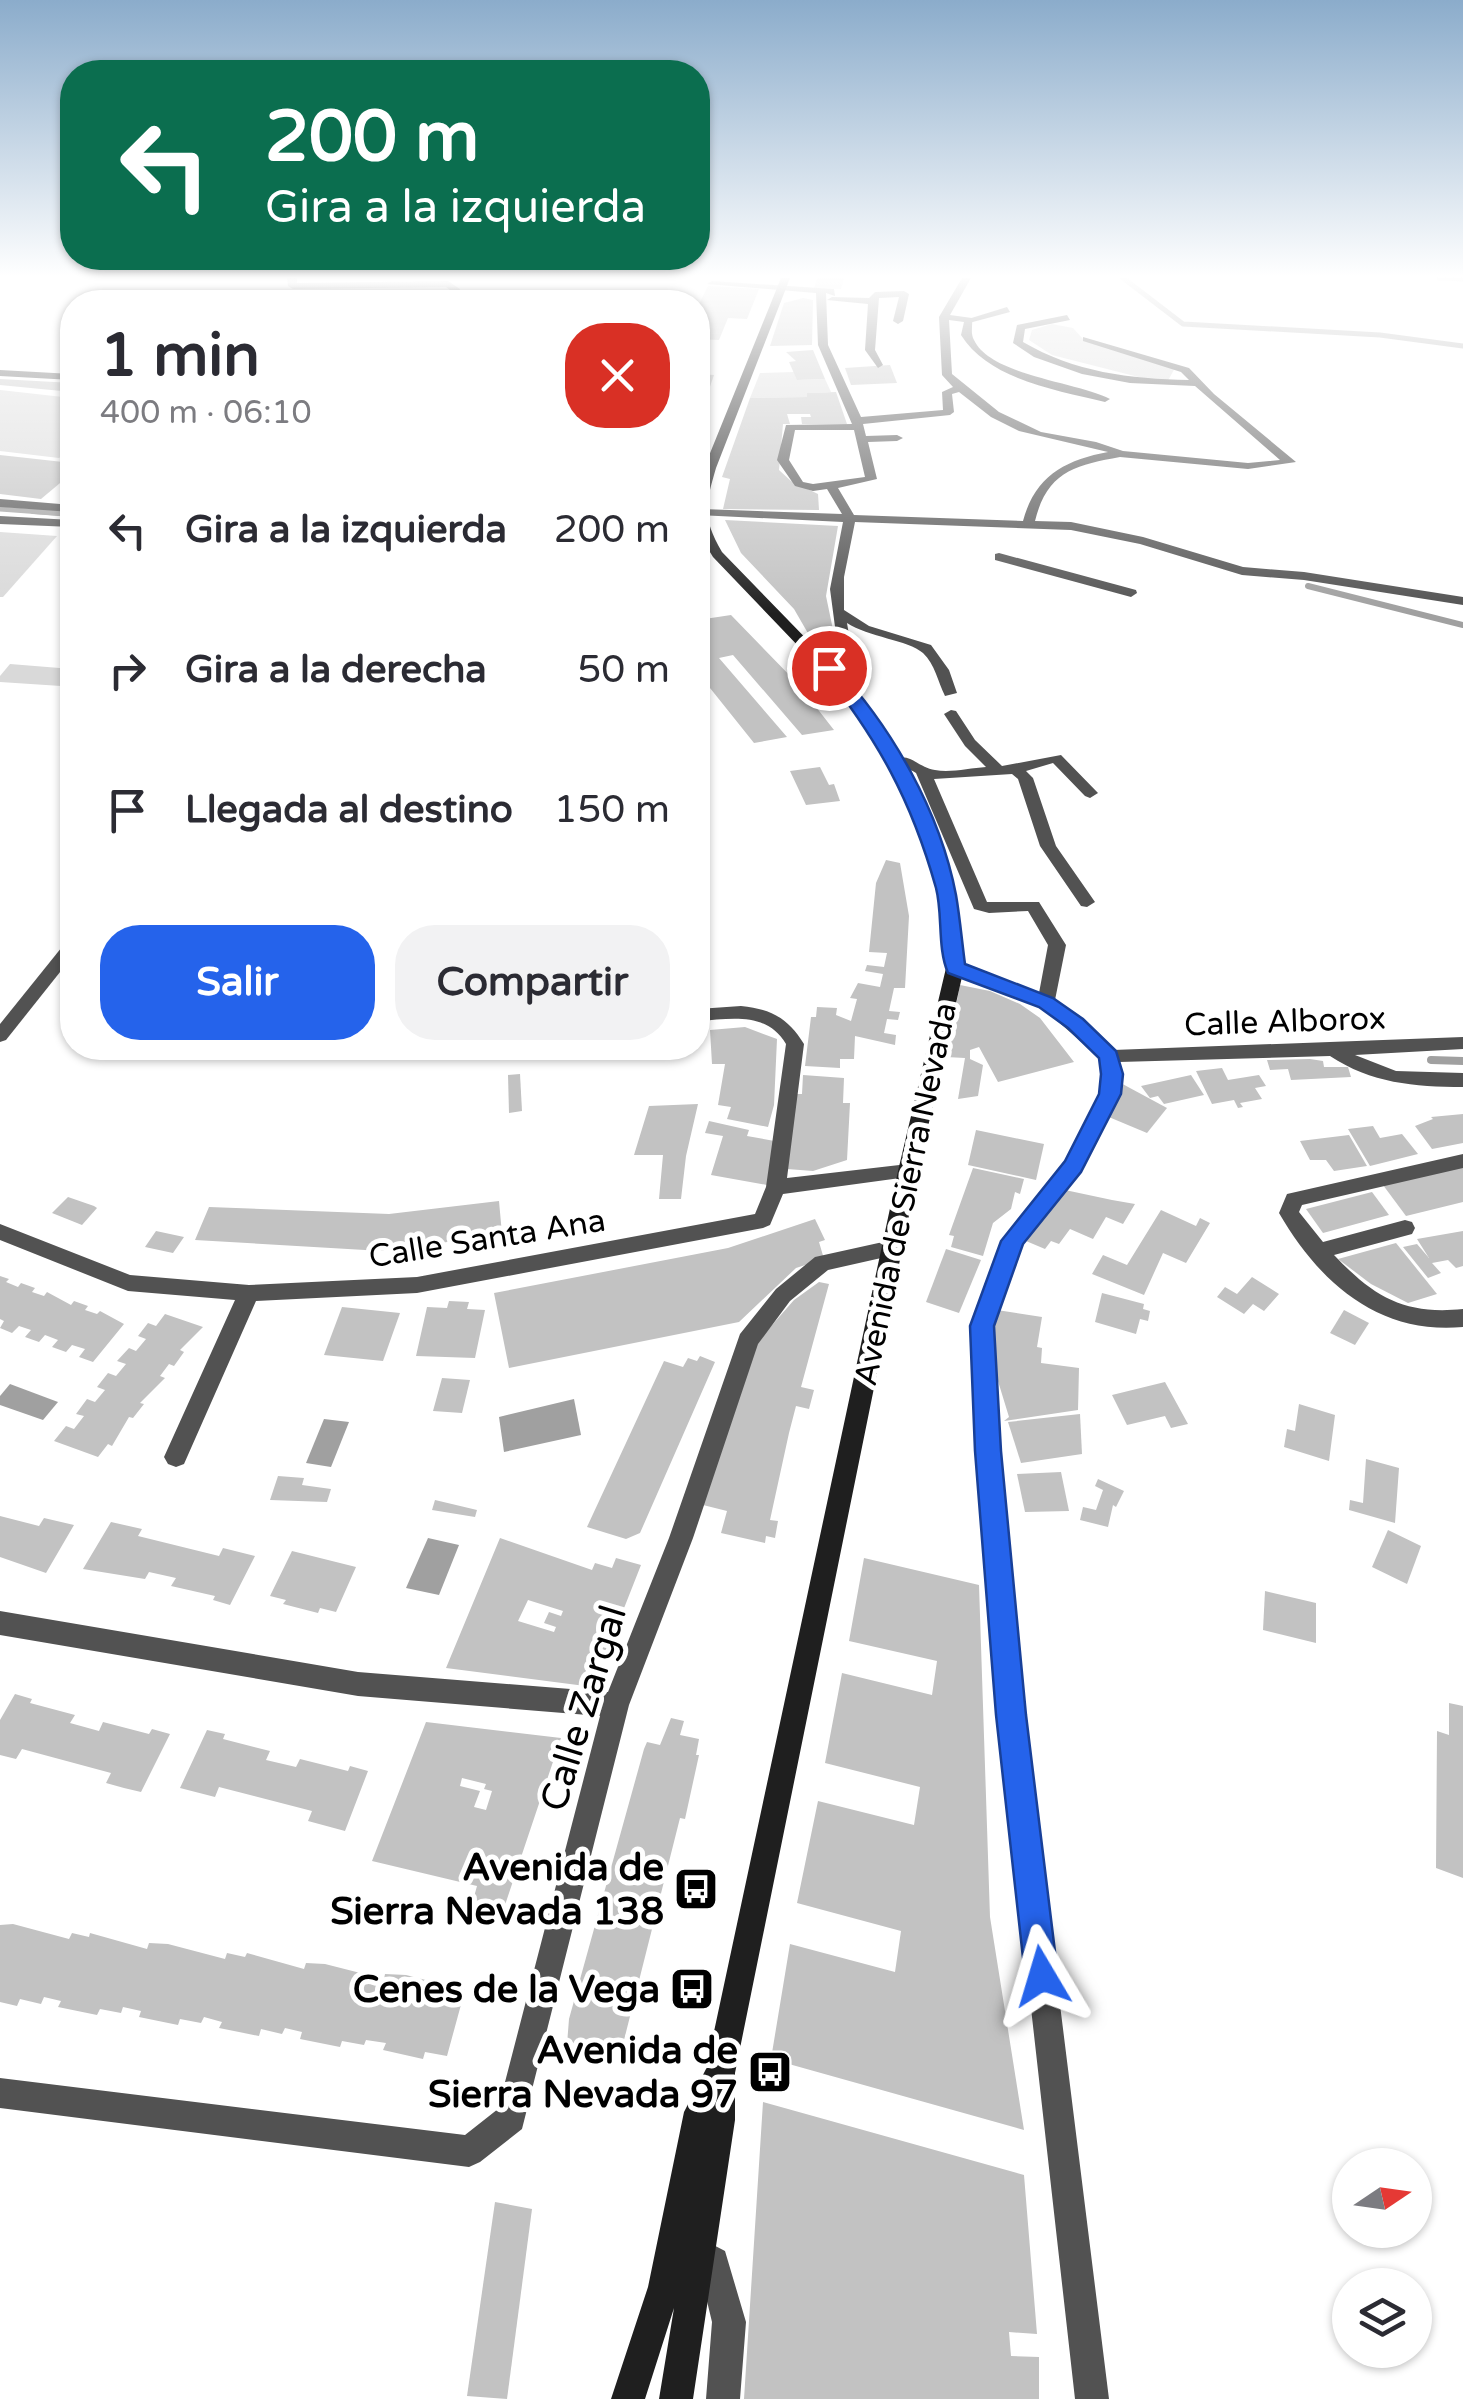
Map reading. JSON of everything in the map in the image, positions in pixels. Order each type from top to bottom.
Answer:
[{"type":"street","points":[[710,468],[741,390]]},
{"type":"street","points":[[842,390],[859,429],[871,479],[831,486],[799,484],[782,460],[790,426],[859,429],[897,438]]},
{"type":"street","points":[[859,429],[946,413],[948,392],[954,390]]},
{"type":"street","points":[[962,390],[991,414],[1028,430],[1104,446],[1120,454]]},
{"type":"street","points":[[1078,390],[1105,399]]},
{"type":"street","points":[[1029,522],[1038,488],[1072,465],[1120,454],[1248,466],[1290,462],[1206,390]]},
{"type":"street","points":[[829,668],[846,659],[844,631],[837,611],[838,580],[850,518],[831,486]]},
{"type":"street","points":[[0,503],[60,508]]},
{"type":"street","points":[[710,510],[1029,522],[1143,540],[1242,571],[1304,576],[1463,601]]},
{"type":"street","points":[[0,520],[60,523]]},
{"type":"street","points":[[1013,521],[1009,543],[997,558],[1131,593]]},
{"type":"street","name":"Avenida de Sierra Nevada","points":[[676,2399],[720,2120],[720,2073],[908,1171],[955,968],[946,894],[928,833],[896,762],[854,696],[717,554],[710,542]]},
{"type":"street","points":[[837,611],[864,629],[926,648],[942,670],[950,693]]},
{"type":"street","points":[[951,714],[970,743],[1025,778],[1048,846],[1087,902]]},
{"type":"street","points":[[896,762],[911,762],[934,775],[1008,770],[1056,758],[1090,793]]},
{"type":"street","points":[[923,771],[980,905],[1033,906],[1057,945],[1046,1002]]},
{"type":"street","points":[[0,1036],[60,961]]},
{"type":"street","points":[[955,968],[1046,1002],[1109,1056],[1110,1094],[1074,1166],[1012,1241],[982,1326],[988,1451],[1011,1715],[1092,2399]]},
{"type":"street","points":[[710,1015],[766,1015],[786,1026],[795,1044],[776,1188],[908,1171]]},
{"type":"street","name":"Calle Alborox","points":[[1109,1056],[1234,1050],[1282,1054],[1463,1043]]},
{"type":"street","points":[[1336,1052],[1360,1069],[1390,1079],[1463,1080]]},
{"type":"street","points":[[1463,1161],[1294,1198],[1289,1213],[1350,1288],[1392,1313],[1422,1321],[1463,1318]]},
{"type":"street","name":"Calle Santa Ana","points":[[0,1232],[128,1283],[249,1293],[416,1286],[763,1220],[776,1188]]},
{"type":"street","points":[[1317,1252],[1405,1228]]},
{"type":"street","name":"Calle Zargal","points":[[0,2093],[469,2151],[510,2118],[616,1704],[681,1538],[748,1340],[783,1295],[822,1263],[892,1248]]},
{"type":"street","points":[[176,1457],[249,1293]]},
{"type":"street","points":[[0,1623],[358,1684],[616,1704]]},
{"type":"street","name":"Avenida de Sierra Nevada","points":[[628,2399],[664,2287],[699,2112],[720,2073]]},
{"type":"street","points":[[700,2254],[714,2262],[729,2322],[724,2399]]},
{"type":"shaded area","points":[[0,390],[60,397],[60,457],[0,451]]},
{"type":"shaded area","points":[[753,390],[831,392],[808,393],[807,397],[750,398]]},
{"type":"shaded area","points":[[0,532],[57,536],[3,597],[0,597]]},
{"type":"shaded area","points":[[10,664],[60,668],[60,686],[0,682]]},
{"type":"shaded area","points":[[10,1384],[58,1402],[43,1420],[0,1405],[0,1396]]},
{"type":"shaded area","points":[[574,1399],[581,1435],[504,1452],[499,1417]]},
{"type":"shaded area","points":[[324,1419],[349,1422],[331,1467],[306,1463]]},
{"type":"shaded area","points":[[428,1538],[459,1545],[439,1595],[406,1588]]},
{"type":"building","points":[[836,392],[847,424],[802,424],[801,417],[811,417],[810,414],[787,414],[790,424],[783,424],[779,470],[791,481],[818,494],[819,510],[723,509],[730,479],[722,477],[750,398]]},
{"type":"building","points":[[0,455],[60,462],[60,483],[41,499],[0,494]]},
{"type":"building","points":[[725,520],[838,526],[826,596],[837,649],[826,650],[809,635],[794,609],[741,553]]},
{"type":"building","points":[[731,615],[798,684],[834,730],[802,735],[733,655],[719,658],[787,737],[754,743],[710,688],[710,618]]},
{"type":"building","points":[[820,767],[829,785],[834,784],[840,801],[806,805],[790,771]]},
{"type":"building","points":[[886,860],[900,863],[909,916],[905,988],[894,988],[889,1011],[900,1012],[898,1020],[887,1019],[884,1033],[896,1035],[895,1045],[855,1036],[854,1059],[840,1059],[840,1068],[805,1066],[811,1017],[816,1017],[817,1007],[837,1008],[836,1015],[851,1021],[857,999],[850,998],[858,983],[880,987],[883,974],[865,971],[867,965],[884,967],[887,953],[869,952],[876,883]]},
{"type":"building","points":[[960,985],[990,991],[1020,1004],[1040,1018],[1074,1062],[998,1082],[979,1047],[970,1050],[970,1059],[983,1065],[978,1096],[958,1099],[965,1058],[946,1057]]},
{"type":"building","points":[[745,1027],[777,1039],[774,1105],[768,1127],[727,1119],[731,1107],[718,1105],[725,1064],[712,1064],[710,1030]]},
{"type":"building","points":[[1267,1060],[1323,1061],[1324,1067],[1348,1067],[1351,1077],[1291,1080],[1288,1069],[1270,1070]]},
{"type":"building","points":[[1222,1068],[1228,1080],[1259,1075],[1266,1086],[1255,1088],[1262,1099],[1240,1103],[1243,1107],[1238,1108],[1234,1100],[1212,1104],[1196,1071]]},
{"type":"building","points":[[520,1074],[522,1111],[509,1113],[508,1075]]},
{"type":"building","points":[[803,1075],[844,1078],[843,1103],[850,1103],[847,1160],[813,1171],[787,1169],[791,1094],[802,1094]]},
{"type":"building","points":[[1191,1075],[1204,1095],[1164,1104],[1158,1096],[1150,1098],[1141,1086]]},
{"type":"building","points":[[1117,1081],[1167,1108],[1147,1133],[1104,1115]]},
{"type":"building","points":[[698,1104],[681,1199],[659,1199],[663,1155],[634,1155],[649,1106]]},
{"type":"building","points":[[1463,1114],[1463,1143],[1432,1149],[1415,1126],[1431,1117]]},
{"type":"building","points":[[709,1121],[749,1130],[747,1136],[780,1142],[767,1185],[711,1175],[723,1136],[705,1133]]},
{"type":"building","points":[[1373,1126],[1380,1138],[1402,1134],[1418,1154],[1370,1166],[1348,1129]]},
{"type":"building","points":[[976,1130],[1044,1144],[1036,1180],[968,1165]]},
{"type":"building","points":[[1349,1135],[1367,1166],[1334,1171],[1326,1160],[1310,1160],[1300,1141]]},
{"type":"building","points":[[1463,1166],[1463,1202],[1406,1216],[1383,1185]]},
{"type":"building","points":[[973,1168],[1024,1179],[1020,1194],[1015,1192],[1011,1209],[993,1223],[983,1256],[951,1247],[954,1236],[949,1235]]},
{"type":"building","points":[[1065,1190],[1135,1204],[1123,1224],[1106,1217],[1093,1239],[1070,1229],[1059,1244],[1051,1241],[1045,1249],[1026,1241]]},
{"type":"building","points":[[1372,1192],[1389,1215],[1323,1233],[1306,1209]]},
{"type":"building","points":[[68,1197],[97,1208],[82,1225],[52,1213]]},
{"type":"building","points":[[499,1201],[502,1234],[382,1251],[195,1240],[209,1207],[389,1214]]},
{"type":"building","points":[[1161,1210],[1196,1226],[1200,1218],[1210,1223],[1186,1263],[1163,1253],[1144,1295],[1092,1274],[1103,1255],[1127,1265]]},
{"type":"building","points":[[815,1219],[825,1240],[819,1242],[824,1259],[796,1268],[739,1322],[509,1368],[494,1293],[728,1248]]},
{"type":"building","points":[[156,1231],[184,1237],[173,1253],[145,1247]]},
{"type":"building","points":[[1463,1231],[1463,1266],[1456,1268],[1448,1260],[1432,1263],[1441,1273],[1428,1278],[1403,1247],[1417,1244],[1429,1258],[1417,1239]]},
{"type":"building","points":[[1396,1243],[1437,1294],[1408,1303],[1371,1284],[1338,1259]]},
{"type":"building","points":[[946,1249],[981,1260],[959,1313],[926,1302]]},
{"type":"building","points":[[0,1276],[18,1287],[21,1283],[35,1288],[32,1292],[44,1296],[47,1292],[71,1305],[74,1301],[88,1306],[85,1310],[97,1314],[100,1311],[124,1324],[93,1362],[79,1357],[85,1349],[72,1345],[66,1352],[52,1347],[58,1340],[45,1335],[39,1342],[25,1337],[31,1330],[19,1326],[12,1333],[0,1328],[4,1321],[0,1319]]},
{"type":"building","points":[[1252,1277],[1279,1294],[1264,1311],[1253,1304],[1244,1314],[1217,1297],[1225,1287],[1237,1294]]},
{"type":"building","points":[[819,1282],[829,1284],[801,1387],[814,1390],[809,1409],[796,1406],[770,1520],[778,1521],[775,1538],[766,1536],[765,1543],[721,1533],[727,1511],[703,1505],[758,1341],[794,1300]]},
{"type":"building","points":[[1102,1293],[1144,1304],[1143,1309],[1150,1311],[1148,1321],[1140,1319],[1136,1334],[1095,1322]]},
{"type":"building","points":[[449,1301],[469,1302],[467,1309],[485,1310],[475,1358],[416,1356],[427,1307],[447,1308]]},
{"type":"building","points":[[342,1307],[400,1313],[383,1361],[324,1355]]},
{"type":"building","points":[[997,1310],[1042,1317],[1037,1347],[1042,1348],[1041,1363],[1079,1368],[1078,1410],[1004,1421],[1009,1417],[990,1355]]},
{"type":"building","points":[[1344,1310],[1369,1323],[1355,1345],[1330,1333]]},
{"type":"building","points":[[165,1314],[203,1327],[180,1350],[184,1352],[174,1366],[169,1364],[160,1376],[165,1378],[140,1403],[144,1404],[133,1418],[129,1417],[112,1446],[108,1444],[98,1457],[54,1441],[66,1426],[74,1429],[84,1416],[76,1414],[87,1399],[95,1402],[105,1390],[97,1387],[108,1373],[116,1376],[126,1364],[117,1361],[129,1348],[136,1351],[146,1339],[138,1336],[148,1323],[156,1326]]},
{"type":"building","points":[[700,1356],[715,1362],[640,1533],[626,1539],[587,1527],[664,1361],[683,1367],[688,1358],[697,1361]]},
{"type":"building","points":[[442,1378],[470,1380],[462,1413],[433,1411]]},
{"type":"building","points":[[1165,1382],[1188,1424],[1171,1428],[1165,1416],[1127,1425],[1112,1395]]},
{"type":"building","points":[[1299,1404],[1335,1415],[1329,1461],[1284,1447],[1287,1429],[1295,1431]]},
{"type":"building","points":[[1080,1414],[1082,1454],[1021,1463],[1008,1422]]},
{"type":"building","points":[[1366,1459],[1399,1468],[1395,1523],[1349,1510],[1350,1500],[1363,1503]]},
{"type":"building","points":[[1061,1472],[1069,1511],[1025,1512],[1017,1474]]},
{"type":"building","points":[[278,1476],[304,1478],[302,1485],[331,1489],[327,1502],[270,1500]]},
{"type":"building","points":[[1098,1479],[1124,1491],[1116,1507],[1113,1505],[1108,1527],[1080,1520],[1083,1507],[1096,1510],[1103,1490],[1095,1486]]},
{"type":"building","points":[[435,1500],[477,1510],[475,1517],[432,1510]]},
{"type":"building","points":[[0,1516],[39,1526],[44,1518],[74,1525],[46,1573],[0,1557]]},
{"type":"building","points":[[111,1522],[142,1529],[138,1536],[219,1556],[223,1548],[255,1556],[230,1605],[213,1600],[215,1596],[171,1586],[176,1578],[149,1572],[145,1579],[83,1569]]},
{"type":"building","points":[[1388,1530],[1421,1546],[1407,1584],[1372,1567]]},
{"type":"building","points":[[500,1538],[592,1570],[595,1563],[612,1568],[616,1558],[641,1565],[593,1687],[446,1668]],"holes":[[[528,1600],[563,1611],[561,1616],[549,1612],[544,1623],[556,1627],[554,1632],[518,1621]]]},
{"type":"building","points":[[292,1551],[356,1567],[336,1612],[320,1608],[318,1613],[283,1604],[286,1600],[270,1596]]},
{"type":"building","points":[[864,1558],[979,1585],[990,1917],[1024,2130],[771,2059],[790,1944],[895,1972],[901,1931],[797,1903],[818,1801],[914,1825],[920,1787],[825,1763],[842,1673],[932,1695],[937,1661],[849,1641]]},
{"type":"building","points":[[1265,1591],[1316,1603],[1316,1643],[1263,1630]]},
{"type":"building","points":[[15,1694],[32,1699],[30,1703],[75,1715],[70,1723],[99,1731],[103,1722],[149,1734],[152,1729],[170,1734],[141,1792],[124,1788],[106,1783],[111,1773],[22,1749],[16,1759],[0,1755],[0,1720]]},
{"type":"building","points":[[1449,1703],[1463,1706],[1463,1878],[1436,1868],[1437,1731],[1449,1735]]},
{"type":"building","points":[[671,1718],[684,1721],[680,1735],[699,1739],[699,1755],[619,2060],[566,2057],[569,2019],[644,1749],[647,1742],[660,1745]]},
{"type":"building","points":[[426,1722],[561,1738],[503,1911],[472,1904],[477,1886],[372,1861]],"holes":[[[462,1778],[486,1784],[484,1789],[492,1791],[486,1810],[474,1807],[480,1791],[460,1786]]]},
{"type":"building","points":[[207,1730],[225,1734],[223,1739],[270,1751],[266,1760],[296,1767],[300,1759],[348,1771],[350,1766],[368,1771],[345,1831],[308,1821],[312,1811],[219,1787],[215,1797],[180,1788]]},
{"type":"building","points":[[13,1924],[69,1939],[72,1933],[89,1937],[90,1933],[147,1949],[149,1943],[168,1944],[225,1959],[227,1953],[245,1957],[247,1953],[304,1969],[306,1963],[325,1964],[384,1979],[385,1974],[406,1975],[465,1990],[447,2056],[425,2052],[423,2059],[383,2050],[386,2043],[342,2041],[340,2047],[300,2039],[302,2032],[285,2028],[282,2034],[261,2029],[259,2036],[219,2028],[222,2022],[204,2017],[201,2023],[180,2019],[178,2025],[139,2017],[141,2011],[123,2007],[121,2013],[100,2009],[97,2015],[58,2007],[61,2001],[44,1997],[41,2004],[20,1999],[17,2006],[0,2002],[0,1925]]},
{"type":"building","points":[[763,2102],[1024,2175],[1037,2334],[1009,2332],[1011,2356],[1039,2357],[1039,2399],[744,2399]]},
{"type":"building","points":[[495,2202],[532,2209],[507,2399],[467,2396]]},
{"type":"waterway","points":[[0,509],[60,513]]},
{"type":"waterway","points":[[33,511],[60,513]]},
{"type":"waterway","points":[[1308,586],[1463,625]]},
{"type":"waterway","points":[[1431,1060],[1463,1061]]},
{"type":"place","name":"Avenida de Sierra Nevada 138","points":[[696,1889]]},
{"type":"place","name":"Cenes de la Vega","points":[[692,1989]]},
{"type":"place","name":"Avenida de Sierra Nevada 97","points":[[770,2072]]},
{"type":"route","points":[[829,668],[854,696],[896,762],[928,833],[946,894],[955,968],[1046,1002],[1109,1056],[1112,1074],[1110,1094],[1074,1166],[1012,1241],[982,1326],[988,1451],[1011,1715],[1042,1976]]}]
